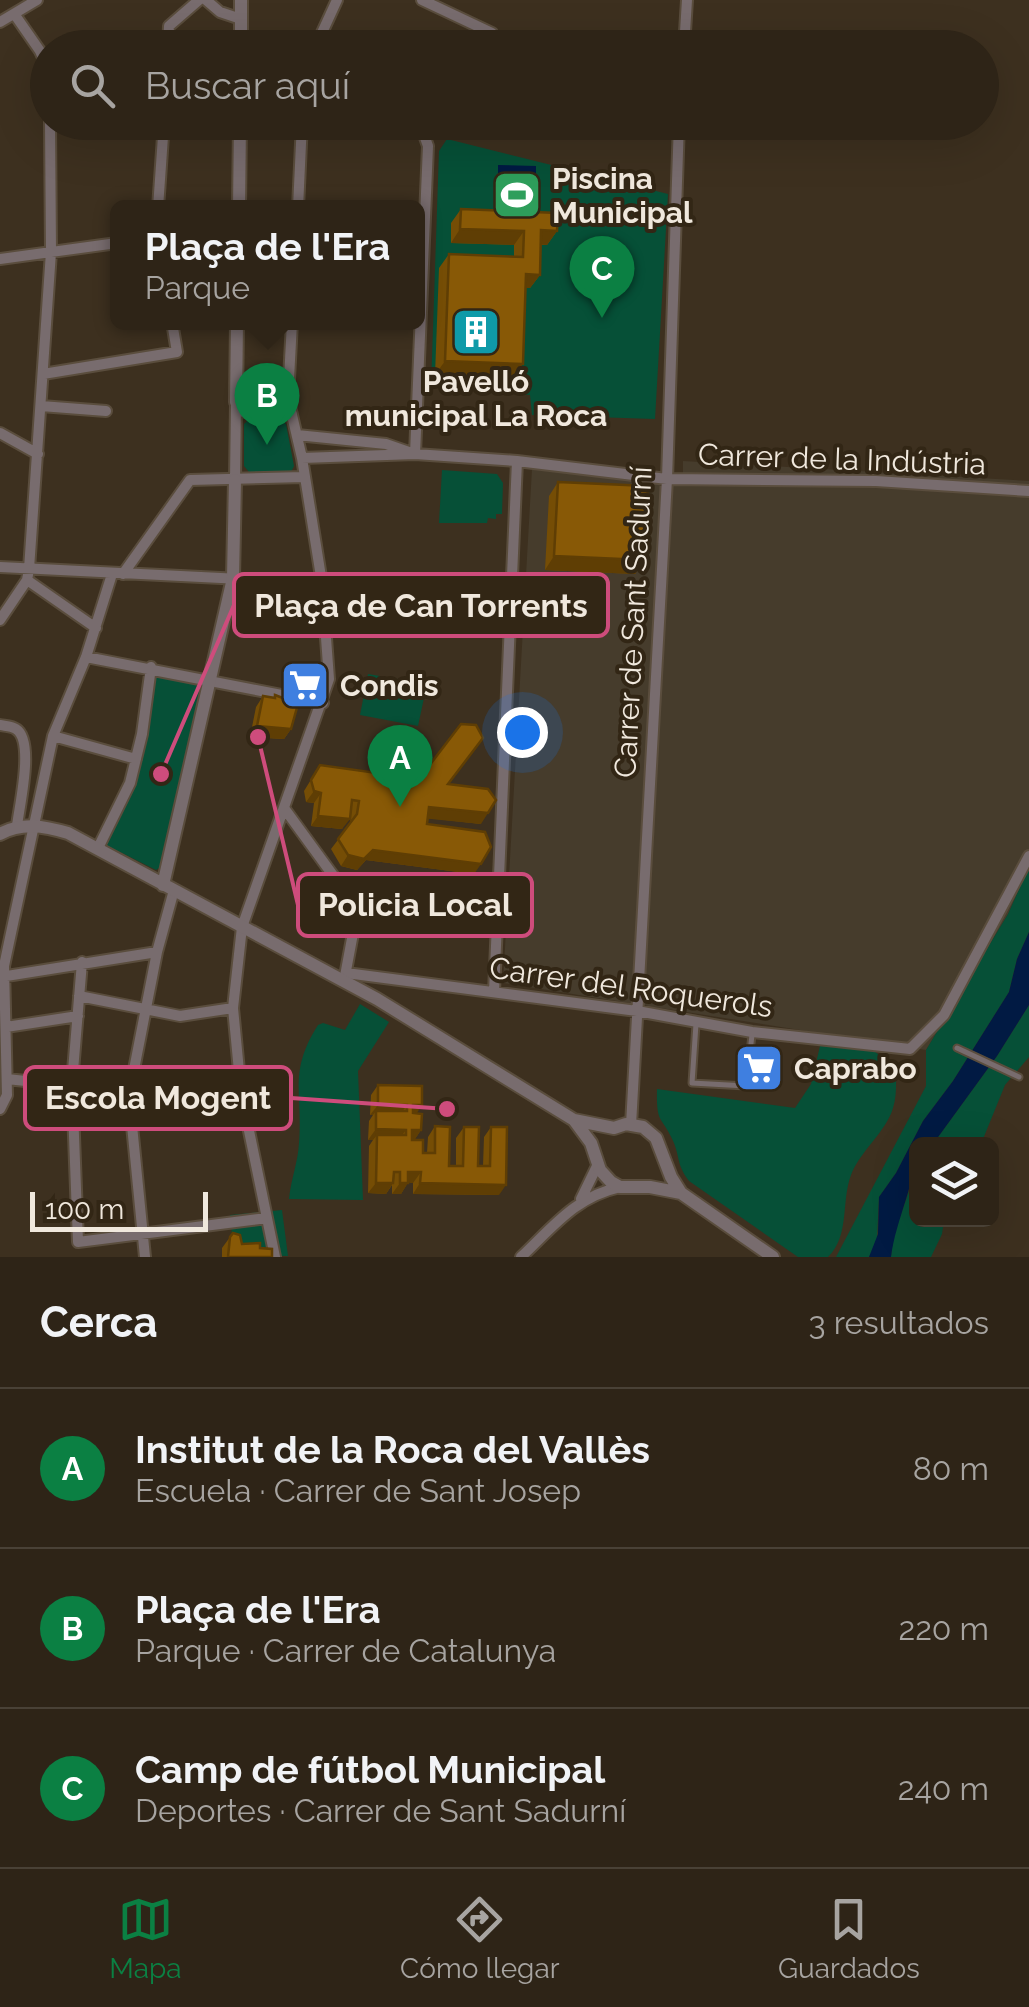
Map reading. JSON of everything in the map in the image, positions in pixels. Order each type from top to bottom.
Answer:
[{"type":"street","points":[[0,22],[37,0]]},
{"type":"street","points":[[170,30],[203,0],[220,12],[241,18]]},
{"type":"street","points":[[241,0],[241,30]]},
{"type":"street","points":[[323,30],[337,0]]},
{"type":"street","points":[[422,0],[436,3],[486,30]]},
{"type":"street","points":[[685,30],[687,0]]},
{"type":"street","points":[[15,15],[30,37]]},
{"type":"street","points":[[0,620],[28,574],[51,252],[50,140]]},
{"type":"street","points":[[159,200],[163,140]]},
{"type":"street","points":[[239,200],[240,140]]},
{"type":"street","points":[[298,200],[301,140]]},
{"type":"street","points":[[424,200],[426,140]]},
{"type":"street","name":"Carrer de Sant Sadurní","points":[[631,1124],[667,478],[679,140]]},
{"type":"street","points":[[0,259],[110,244]]},
{"type":"street","points":[[44,374],[177,352],[173,330]]},
{"type":"street","points":[[145,1257],[130,1083],[234,578],[237,330]]},
{"type":"street","points":[[275,1257],[241,1092],[233,1008],[242,926],[329,679],[322,584],[288,398],[292,330]]},
{"type":"street","points":[[415,454],[418,330]]},
{"type":"street","points":[[41,406],[106,411]]},
{"type":"street","points":[[236,407],[292,414]]},
{"type":"street","points":[[0,432],[38,454]]},
{"type":"street","name":"Carrer de la Indústria","points":[[297,435],[386,444],[415,454]]},
{"type":"street","name":"Carrer de la Indústria","points":[[302,458],[415,454],[667,478],[876,482],[1029,491]]},
{"type":"street","points":[[494,992],[517,461]]},
{"type":"street","points":[[1,1106],[8,1095],[4,966],[34,826],[54,736],[117,574],[190,480],[304,477]]},
{"type":"street","points":[[0,566],[28,574],[117,574],[322,584],[509,582]]},
{"type":"street","points":[[28,574],[96,628]]},
{"type":"street","points":[[86,657],[323,703]]},
{"type":"street","points":[[98,848],[130,782],[151,667]]},
{"type":"street","points":[[0,725],[17,729],[24,739],[26,760],[17,826]]},
{"type":"street","points":[[54,736],[136,759]]},
{"type":"street","points":[[284,808],[335,878],[362,886],[497,902]]},
{"type":"street","points":[[0,834],[17,826],[68,833],[345,978],[574,1120],[614,1128],[631,1124],[650,1132],[660,1154],[656,1174],[640,1186]]},
{"type":"street","name":"Carrer del Roquerols","points":[[345,978],[494,992],[637,1010],[752,1032],[910,1049],[944,1015],[1029,856]]},
{"type":"street","points":[[345,978],[362,886]]},
{"type":"street","points":[[3,976],[157,952]]},
{"type":"street","points":[[82,962],[72,1083],[78,1242],[268,1218]]},
{"type":"street","points":[[80,996],[180,1016],[233,1008]]},
{"type":"street","points":[[6,1027],[78,1016]]},
{"type":"street","points":[[7,1079],[63,1085],[130,1083]]},
{"type":"street","points":[[574,1120],[604,1176],[620,1186]]},
{"type":"street","points":[[580,1201],[598,1160],[603,1137],[614,1128]]},
{"type":"street","points":[[660,1154],[680,1193]]},
{"type":"street","points":[[521,1257],[580,1201],[620,1186],[640,1186],[680,1193],[774,1257]]},
{"type":"lane","points":[[696,1020],[692,1082],[746,1086],[752,1032]]},
{"type":"lane","points":[[957,1048],[1019,1077]]},
{"type":"shaded area","points":[[683,461],[1029,481],[1029,867],[1008,914],[926,1050],[503,983],[532,469],[683,480]]},
{"type":"green space","points":[[446,140],[451,140],[668,194],[655,419],[532,415],[530,395],[431,387],[439,151]]},
{"type":"green space","points":[[250,418],[276,418],[286,424],[294,466],[291,472],[249,472],[244,466],[244,424]]},
{"type":"green space","points":[[442,470],[497,474],[503,483],[502,514],[496,514],[496,519],[488,518],[487,523],[439,523]]},
{"type":"green space","points":[[154,670],[209,682],[167,863],[156,870],[100,842],[130,783]]},
{"type":"green space","points":[[368,674],[427,684],[418,726],[360,715]]},
{"type":"green space","points":[[1029,867],[1029,932],[1009,992],[915,1137],[909,1137],[909,1148],[879,1197],[877,1240],[869,1257],[836,1257],[926,1086],[926,1050],[1008,914]]},
{"type":"green space","points":[[360,1004],[389,1022],[358,1071],[363,1200],[289,1199],[298,1150],[303,1056],[318,1025],[345,1030]]},
{"type":"green space","points":[[1029,1005],[1029,1057],[1005,1085],[984,1137],[938,1137]]},
{"type":"green space","points":[[820,1046],[874,1051],[896,1068],[896,1093],[890,1117],[851,1175],[835,1249],[828,1257],[798,1257],[689,1181],[659,1115],[657,1089],[795,1108],[811,1084]]},
{"type":"green space","points":[[909,1191],[909,1227],[943,1227],[931,1257],[891,1257],[893,1237]]},
{"type":"green space","points":[[282,1210],[288,1256],[234,1255],[230,1215]]},
{"type":"water","name":"Piscina Municipal","points":[[498,165],[536,166],[536,226],[498,223]]},
{"type":"water","points":[[1029,932],[1029,1005],[938,1137],[915,1137],[1009,992]]},
{"type":"water","points":[[909,1148],[909,1187],[891,1257],[869,1257],[878,1234],[879,1197]]},
{"type":"building","name":"Pavelló municipal La Roca","points":[[461,209],[558,213],[557,231],[541,230],[540,275],[526,274],[523,364],[445,361],[449,254],[523,257],[524,231],[460,229]]},
{"type":"building","points":[[558,482],[648,486],[644,560],[554,556]]},
{"type":"building","points":[[275,695],[298,704],[291,729],[257,726],[263,696]]},
{"type":"building","points":[[461,724],[476,725],[483,738],[448,784],[488,789],[496,800],[488,813],[429,807],[427,824],[485,832],[491,847],[481,864],[373,850],[364,859],[348,855],[338,839],[357,814],[359,801],[352,800],[350,819],[318,816],[321,793],[314,791],[311,780],[320,765],[419,779]]},
{"type":"building","points":[[378,1085],[422,1086],[422,1105],[413,1105],[413,1113],[422,1114],[421,1130],[412,1130],[412,1140],[423,1140],[423,1153],[435,1153],[435,1126],[450,1127],[449,1166],[463,1166],[464,1127],[479,1127],[478,1166],[490,1166],[491,1127],[507,1127],[506,1185],[420,1183],[421,1172],[408,1172],[408,1183],[400,1183],[400,1172],[394,1172],[393,1183],[376,1183],[377,1135],[406,1135],[406,1130],[376,1129],[376,1111],[407,1111],[407,1105],[378,1105]]},
{"type":"building","points":[[233,1233],[240,1235],[242,1244],[260,1243],[260,1248],[272,1249],[272,1257],[228,1257]]},
{"type":"place","name":"Piscina Municipal","points":[[517,195]]},
{"type":"place","name":"Camp de fútbol Municipal","points":[[602,318]]},
{"type":"place","name":"Pavelló municipal La Roca","points":[[476,332]]},
{"type":"place","name":"Plaça de l'Era","points":[[267,445]]},
{"type":"place","name":"Condis","points":[[305,685]]},
{"type":"place","name":"Policia Local","points":[[258,737]]},
{"type":"place","name":"Plaça de Can Torrents","points":[[161,774]]},
{"type":"place","name":"Institut de la Roca del Vallès","points":[[400,807]]},
{"type":"place","name":"Caprabo","points":[[759,1068]]},
{"type":"place","name":"Escola Mogent","points":[[447,1109]]}]
